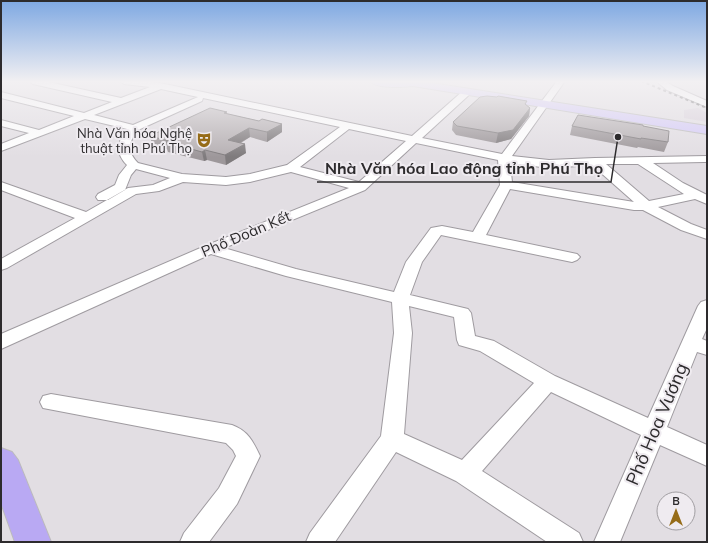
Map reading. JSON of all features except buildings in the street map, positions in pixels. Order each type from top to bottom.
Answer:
[{"type":"highway","points":[[1,462],[6,470],[33,541]]},
{"type":"main road","points":[[570,106],[707,130]]},
{"type":"main road","points":[[574,106],[707,126]]},
{"type":"street","points":[[48,106],[134,128]]},
{"type":"street","points":[[1,148],[109,106]]},
{"type":"street","points":[[183,106],[134,128],[127,136],[123,144],[123,152],[128,160],[134,165],[182,178],[226,181],[250,178],[290,168],[344,129]]},
{"type":"street","points":[[242,106],[270,111],[344,129],[417,142]]},
{"type":"street","points":[[247,106],[504,160],[549,164],[595,161],[706,158]]},
{"type":"street","name":"Phố Đoàn Kết","points":[[1,342],[38,324],[210,249],[361,187],[417,142],[453,106]]},
{"type":"street","points":[[478,236],[506,185],[504,160],[542,106]]},
{"type":"street","points":[[1,123],[40,133]]},
{"type":"street","points":[[640,160],[660,174],[701,197]]},
{"type":"street","points":[[595,161],[646,206],[686,227],[707,235]]},
{"type":"street","points":[[127,189],[122,179],[126,172],[134,165]]},
{"type":"street","points":[[290,168],[361,187]]},
{"type":"street","points":[[1,265],[82,214],[127,189],[155,188],[182,178]]},
{"type":"street","points":[[506,185],[621,205],[646,206],[701,197]]},
{"type":"street","points":[[1,186],[82,214]]},
{"type":"street","points":[[1,200],[18,192]]},
{"type":"street","points":[[1,253],[82,214]]},
{"type":"street","points":[[319,542],[392,439],[403,332],[400,299],[414,262],[436,231],[442,230],[478,236],[572,256]]},
{"type":"street","points":[[210,249],[292,274],[462,313],[466,340],[486,346],[548,382],[707,456]]},
{"type":"street","name":"Phố Hoa Vương","points":[[607,542],[654,432],[699,345],[707,306]]},
{"type":"street","points":[[466,473],[548,382]]},
{"type":"street","points":[[51,402],[232,435],[242,443],[248,456],[245,463],[228,496],[193,542]]},
{"type":"street","points":[[392,439],[466,473],[570,542]]},
{"type":"shaded area","points":[[698,108],[707,113],[707,122],[684,118],[684,110]]},
{"type":"railway","points":[[703,106],[707,108]]},
{"type":"place","name":"Nhà Văn hóa Lao động tỉnh Phú Thọ","points":[[618,137]]},
{"type":"place","name":"Nhà Văn hóa Nghệ thuật tỉnh Phú Thọ","points":[[204,140]]}]
